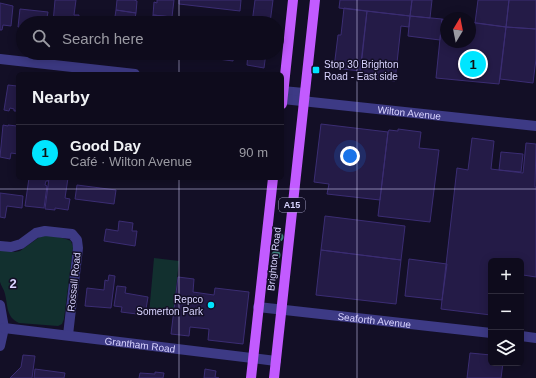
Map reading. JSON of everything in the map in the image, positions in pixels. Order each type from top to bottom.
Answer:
[{"type":"main road","points":[[284,86],[293,0]]},
{"type":"main road","name":"Brighton Road","points":[[274,378],[315,0]]},
{"type":"main road","name":"Brighton Road","points":[[251,378],[273,180]]},
{"type":"street","points":[[0,58],[16,60]]},
{"type":"street","points":[[17,60],[118,72]]},
{"type":"street","name":"Wilton Avenue","points":[[284,96],[304,97],[536,126]]},
{"type":"street","name":"Rossall Road","points":[[0,246],[12,247],[21,244],[36,233],[45,231],[72,234],[77,240],[78,248],[68,335]]},
{"type":"street","points":[[0,305],[4,328],[0,346]]},
{"type":"street","name":"Seaforth Avenue","points":[[258,307],[488,333]]},
{"type":"street","name":"Grantham Road","points":[[4,328],[276,361]]},
{"type":"street","points":[[524,336],[536,338]]},
{"type":"green space","points":[[41,236],[60,237],[71,241],[73,247],[64,319],[62,324],[58,326],[19,323],[15,321],[8,311],[5,292],[0,282],[0,250],[15,252],[20,251]]},
{"type":"green space","points":[[154,258],[179,261],[173,316],[149,314]]},
{"type":"building","points":[[55,0],[76,0],[74,15],[79,16],[54,16]]},
{"type":"building","points":[[117,0],[137,1],[136,13],[116,10]]},
{"type":"building","points":[[157,0],[174,0],[172,16],[153,15],[154,2],[157,3]]},
{"type":"building","points":[[179,0],[241,0],[240,11],[179,4]]},
{"type":"building","points":[[255,0],[273,0],[271,16],[253,16]]},
{"type":"building","points":[[340,0],[412,0],[410,16],[339,8]]},
{"type":"building","points":[[412,0],[432,0],[430,18],[410,16]]},
{"type":"building","points":[[478,0],[509,0],[506,27],[476,23]]},
{"type":"building","points":[[509,0],[536,0],[536,29],[506,27]]},
{"type":"building","points":[[0,3],[13,6],[11,26],[3,25],[2,30],[0,30]]},
{"type":"building","points":[[344,8],[367,11],[360,71],[334,68],[338,35],[341,35]]},
{"type":"building","points":[[20,9],[48,12],[47,16],[19,16]]},
{"type":"building","points":[[116,10],[136,13],[135,16],[115,16]]},
{"type":"building","points":[[367,11],[410,16],[409,27],[401,26],[395,81],[360,77]]},
{"type":"building","points":[[410,16],[440,19],[440,40],[408,36]]},
{"type":"building","points":[[476,23],[506,27],[499,84],[436,78],[440,39],[440,48],[476,48]]},
{"type":"building","points":[[506,27],[536,29],[536,59],[533,83],[500,79]]},
{"type":"building","points":[[247,60],[265,60],[264,68],[247,65]]},
{"type":"building","points":[[8,85],[16,86],[16,111],[10,108],[9,111],[4,110]]},
{"type":"building","points":[[321,124],[388,132],[380,200],[327,194],[329,184],[314,182]]},
{"type":"building","points":[[3,125],[16,126],[16,154],[11,153],[10,159],[0,157]]},
{"type":"building","points":[[398,129],[421,132],[419,148],[439,150],[430,222],[378,216],[388,132],[389,130],[398,131]]},
{"type":"building","points":[[472,138],[494,141],[491,169],[523,173],[526,143],[536,144],[536,277],[524,275],[524,258],[488,258],[488,315],[441,309],[457,168],[468,170]]},
{"type":"building","points":[[501,152],[523,154],[521,172],[499,170]]},
{"type":"building","points":[[29,180],[48,180],[46,181],[45,185],[47,186],[44,208],[25,206]]},
{"type":"building","points":[[49,180],[68,180],[65,198],[70,199],[68,210],[55,208],[55,210],[45,209]]},
{"type":"building","points":[[77,185],[116,190],[114,204],[75,199]]},
{"type":"building","points":[[0,193],[23,196],[22,208],[7,206],[5,218],[0,217]]},
{"type":"building","points":[[325,216],[405,226],[401,260],[321,250]]},
{"type":"building","points":[[119,221],[133,223],[132,231],[137,231],[135,246],[104,241],[106,229],[118,231]]},
{"type":"building","points":[[321,250],[401,260],[396,304],[316,295]]},
{"type":"building","points":[[409,259],[447,264],[442,300],[405,296]]},
{"type":"building","points":[[109,275],[115,276],[111,308],[85,306],[87,288],[104,290],[105,280],[108,281]]},
{"type":"building","name":"Repco Somerton Park","points":[[178,277],[194,279],[193,292],[214,295],[215,288],[249,292],[243,344],[208,340],[209,329],[190,327],[189,336],[171,334]]},
{"type":"building","points":[[117,286],[126,287],[125,293],[148,297],[145,315],[121,312],[122,307],[114,306]]},
{"type":"building","points":[[470,353],[488,355],[488,366],[503,366],[501,378],[467,378]]},
{"type":"building","points":[[23,355],[35,356],[32,378],[10,378],[21,367]]},
{"type":"building","points":[[35,369],[65,373],[64,378],[34,378]]},
{"type":"building","points":[[205,369],[216,371],[215,377],[219,378],[204,378]]},
{"type":"building","points":[[155,372],[164,373],[163,378],[139,378],[140,373],[155,374]]},
{"type":"place","name":"Good Day","points":[[473,64]]},
{"type":"place","name":"Stop 30 Brighton Road - East side","points":[[316,70]]},
{"type":"place","name":"Repco Somerton Park","points":[[211,305]]}]
